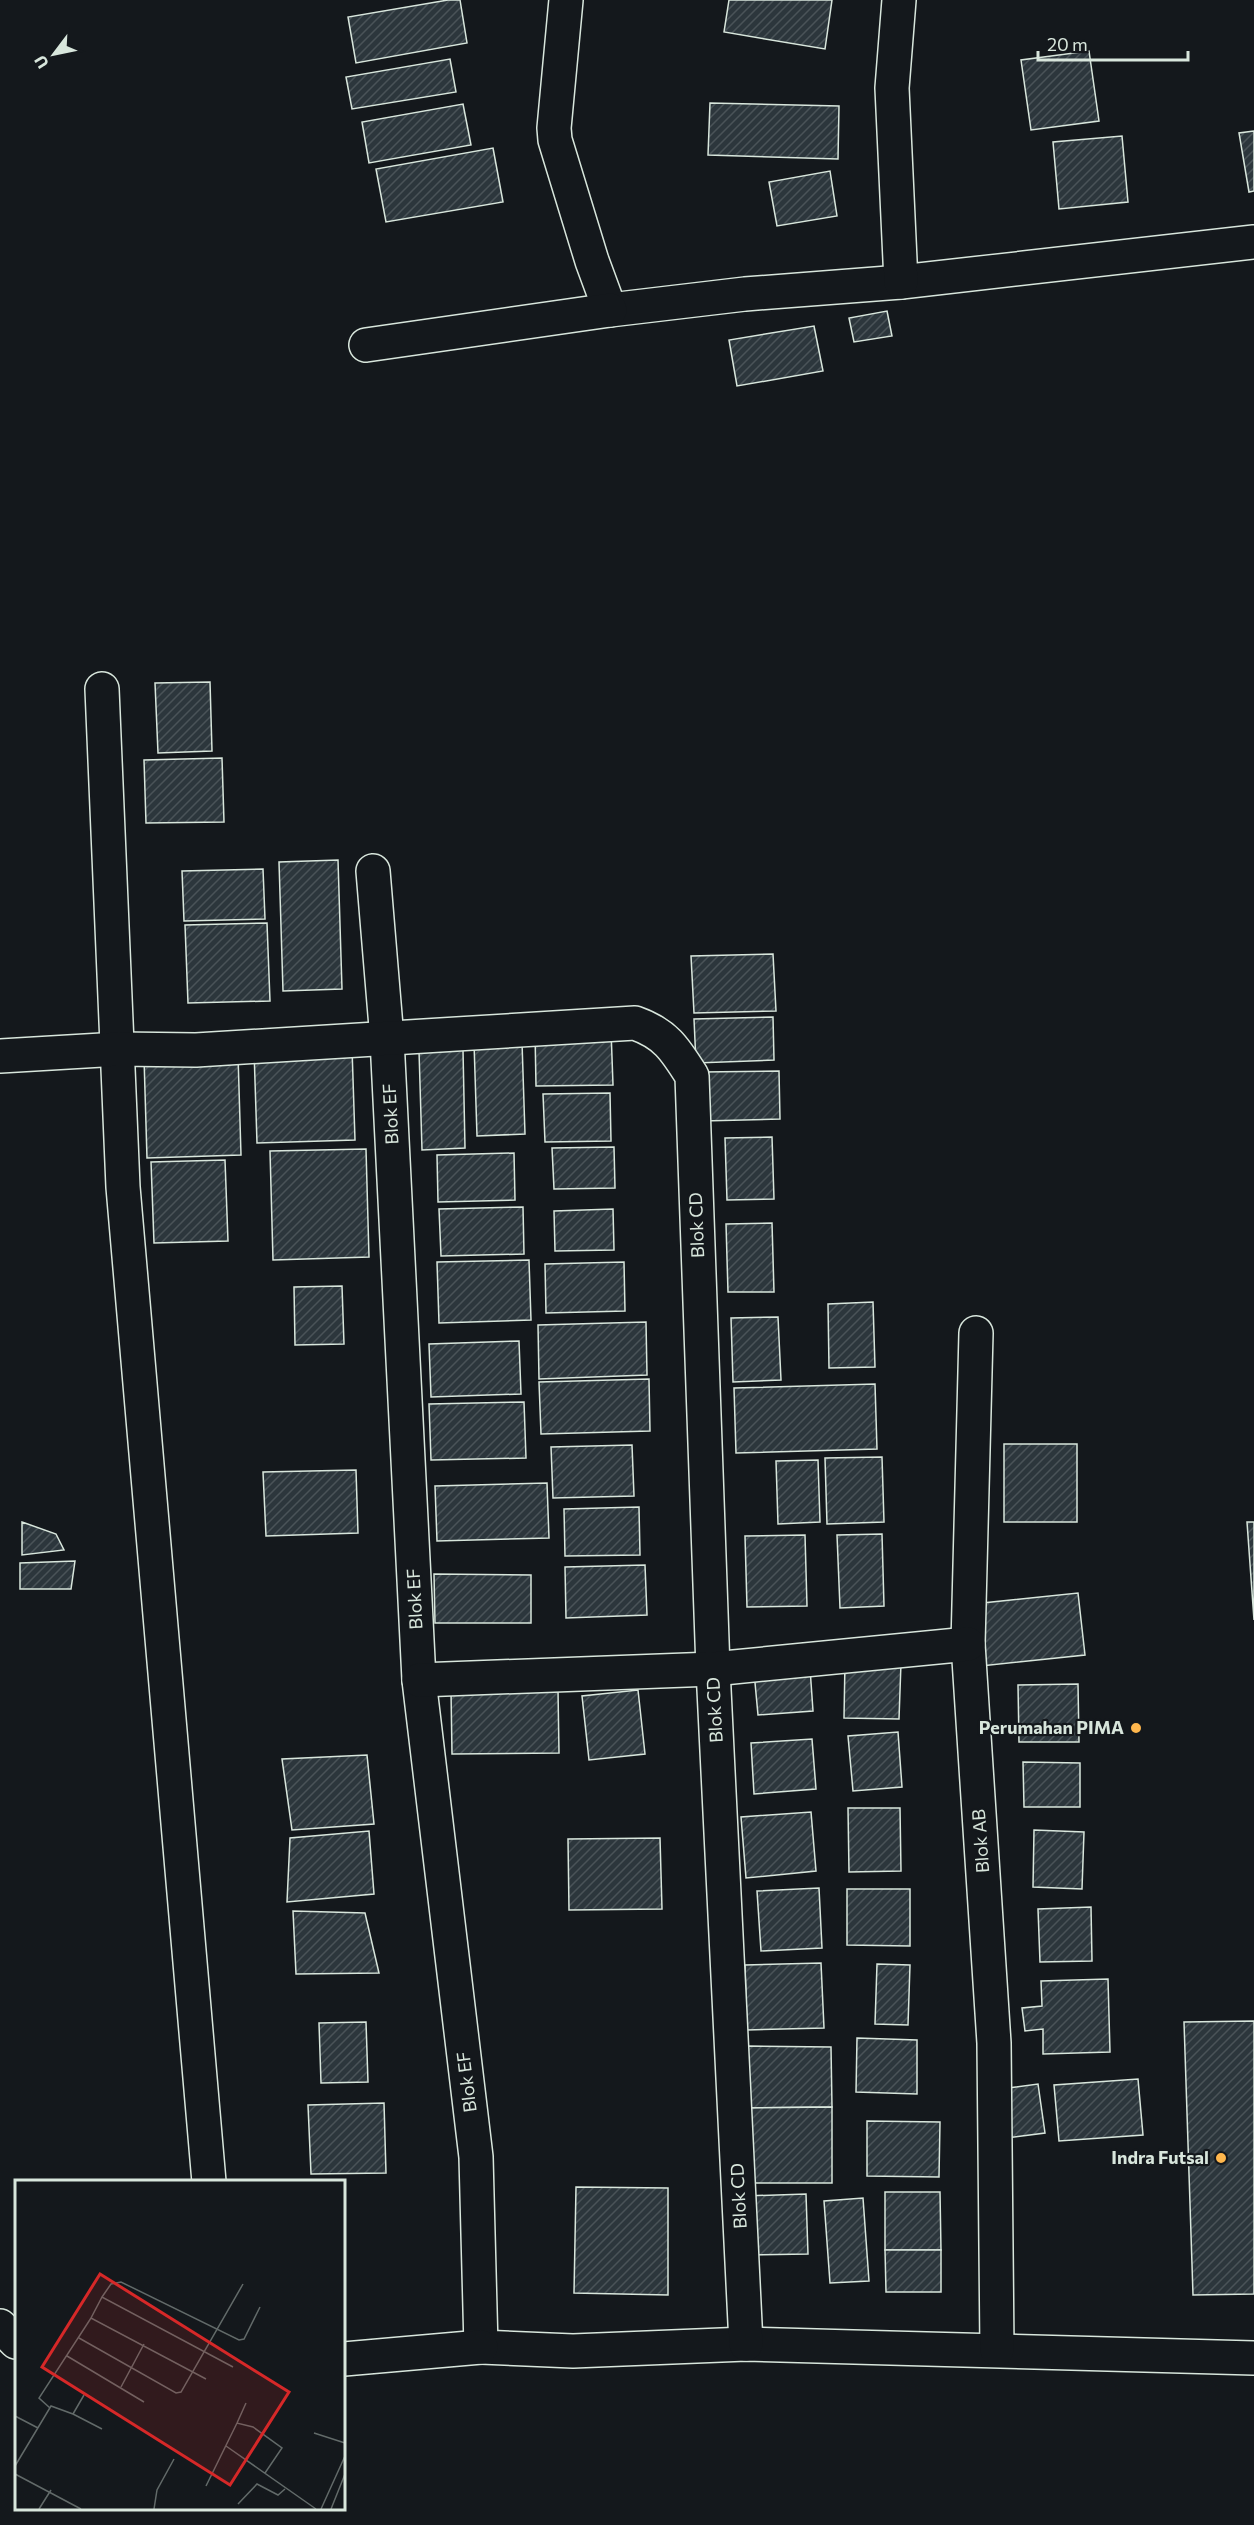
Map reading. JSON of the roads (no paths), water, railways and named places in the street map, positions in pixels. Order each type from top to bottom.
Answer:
[{"type":"street","points":[[566,0],[554,128],[555,140],[592,261],[610,309]]},
{"type":"street","points":[[900,0],[892,88],[901,282]]},
{"type":"street","points":[[366,345],[610,309],[745,294],[901,282],[1254,242]]},
{"type":"street","points":[[102,689],[119,1049],[123,1187],[209,2180]]},
{"type":"street","name":"Blok EF","points":[[373,872],[387,1039],[419,1680],[476,2157],[481,2347]]},
{"type":"street","name":"Blok CD","points":[[387,1039],[634,1023],[655,1030],[674,1047],[692,1076],[713,1669],[746,2344]]},
{"type":"street","points":[[0,1056],[119,1049],[196,1050],[387,1039]]},
{"type":"street","name":"Blok AB","points":[[976,1333],[968,1644],[994,2043],[997,2350]]},
{"type":"street","points":[[419,1680],[713,1669],[968,1644]]},
{"type":"street","points":[[0,2326],[15,2341]]},
{"type":"street","points":[[345,2359],[481,2347],[573,2351],[746,2344],[1254,2358]]},
{"type":"place","name":"Perumahan PIMA","points":[[1136,1728]]},
{"type":"place","name":"Indra Futsal","points":[[1221,2158]]}]
